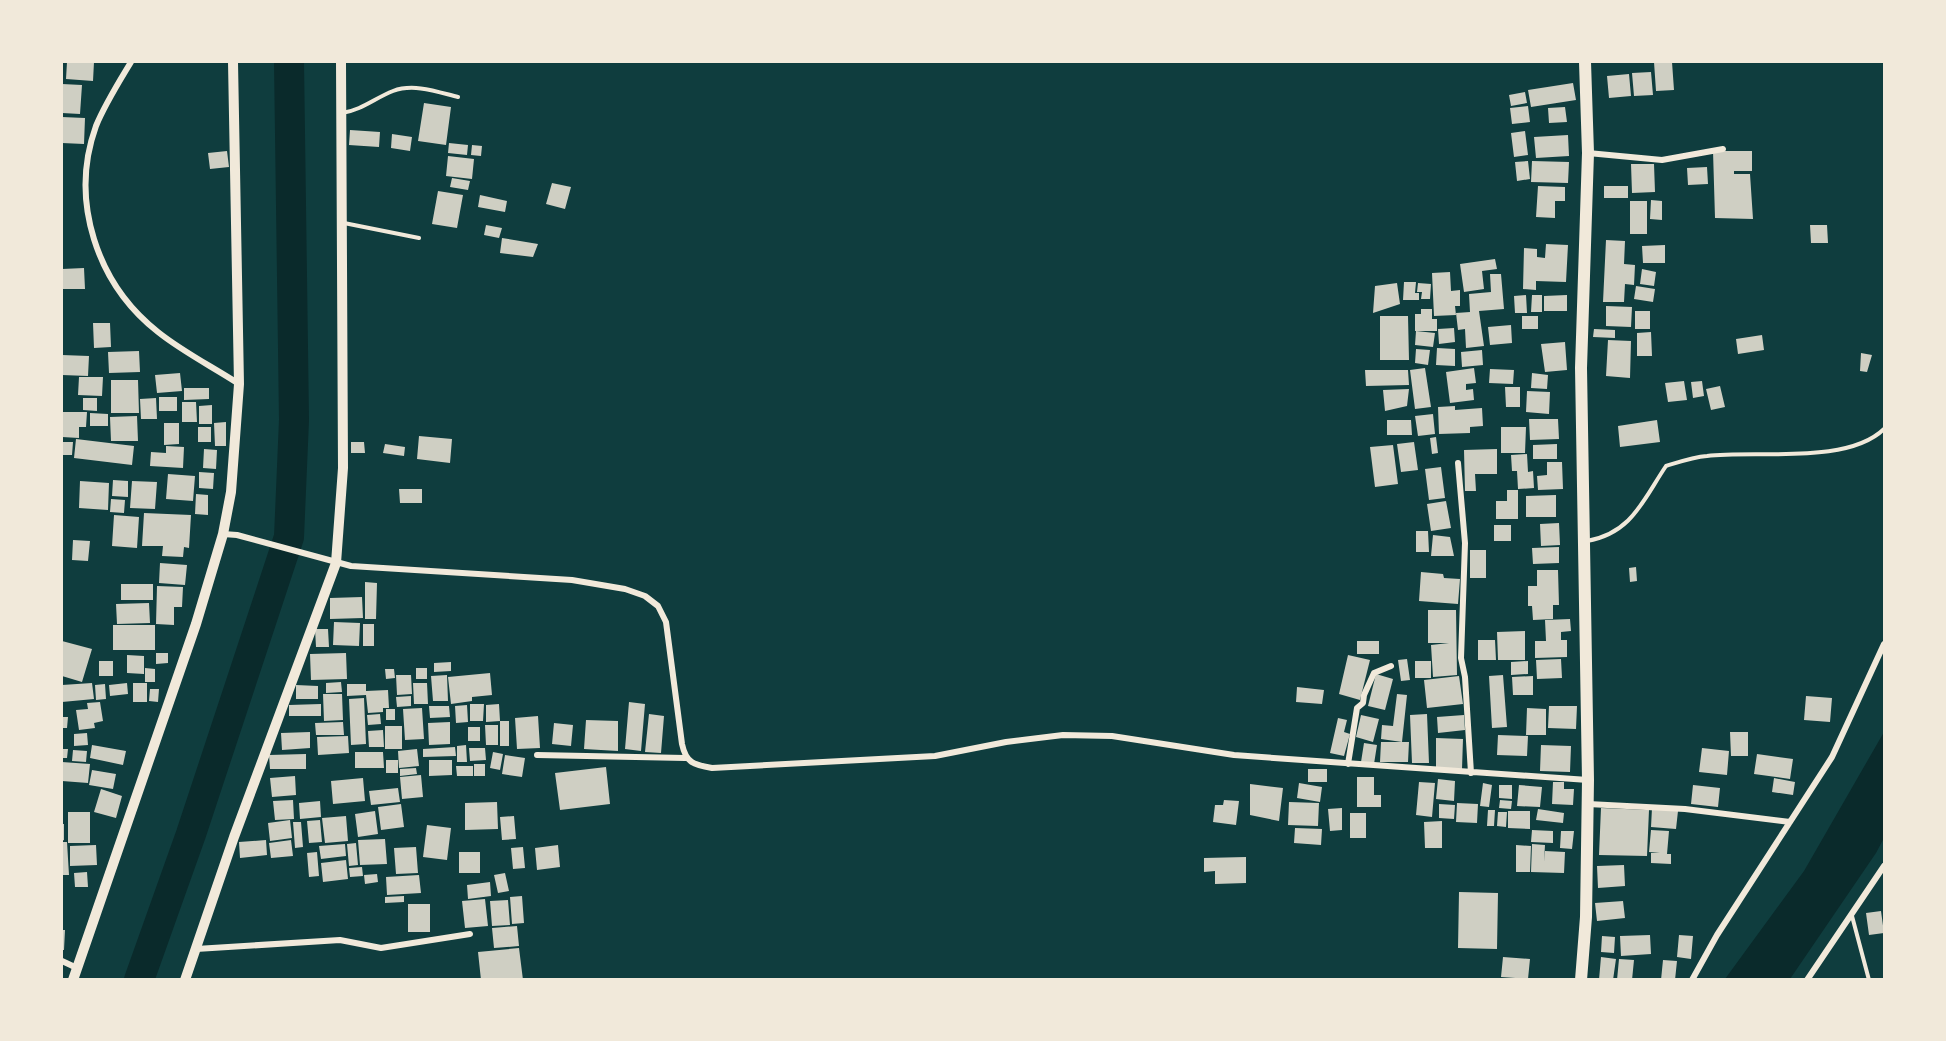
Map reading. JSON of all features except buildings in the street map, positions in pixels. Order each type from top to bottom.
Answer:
[{"type":"main road","points":[[1581,980],[1586,916],[1588,780],[1582,542],[1581,368],[1588,153],[1586,62]]},
{"type":"street","points":[[131,62],[97,125],[87,159],[87,216],[102,262],[127,303],[159,333],[240,384]]},
{"type":"street","points":[[73,980],[161,731],[223,534],[231,492],[240,384],[233,62]]},
{"type":"street","points":[[185,980],[331,561],[343,468],[341,62]]},
{"type":"street","points":[[1588,153],[1662,160],[1723,149]]},
{"type":"street","points":[[1458,463],[1465,543],[1460,635],[1469,722],[1471,773]]},
{"type":"street","points":[[223,534],[351,566],[572,580],[625,589],[645,596],[658,606],[666,622],[672,686],[685,758]]},
{"type":"street","points":[[1692,980],[1717,935],[1832,757],[1884,644]]},
{"type":"street","points":[[1348,764],[1357,708],[1363,703],[1374,673],[1391,666]]},
{"type":"street","points":[[537,755],[685,758],[694,765],[712,768],[935,756],[1006,742],[1063,735],[1112,736],[1234,755],[1588,780]]},
{"type":"street","points":[[1587,804],[1685,809],[1790,822]]},
{"type":"street","points":[[1808,980],[1884,866]]},
{"type":"street","points":[[196,949],[340,940],[381,948],[470,934]]},
{"type":"street","points":[[62,961],[77,968]]},
{"type":"lane","points":[[341,113],[357,111],[394,90],[406,88],[423,88],[458,97]]},
{"type":"lane","points":[[340,222],[419,238]]},
{"type":"lane","points":[[1582,542],[1613,534],[1638,511],[1666,466],[1706,456],[1838,449],[1866,441],[1884,429]]},
{"type":"lane","points":[[1851,915],[1869,980]]},
{"type":"water","points":[[1884,732],[1884,838],[1876,853],[1790,979],[1725,979],[1804,871]]},
{"type":"waterway","points":[[139,980],[191,834],[289,537],[294,420],[289,62]]}]
